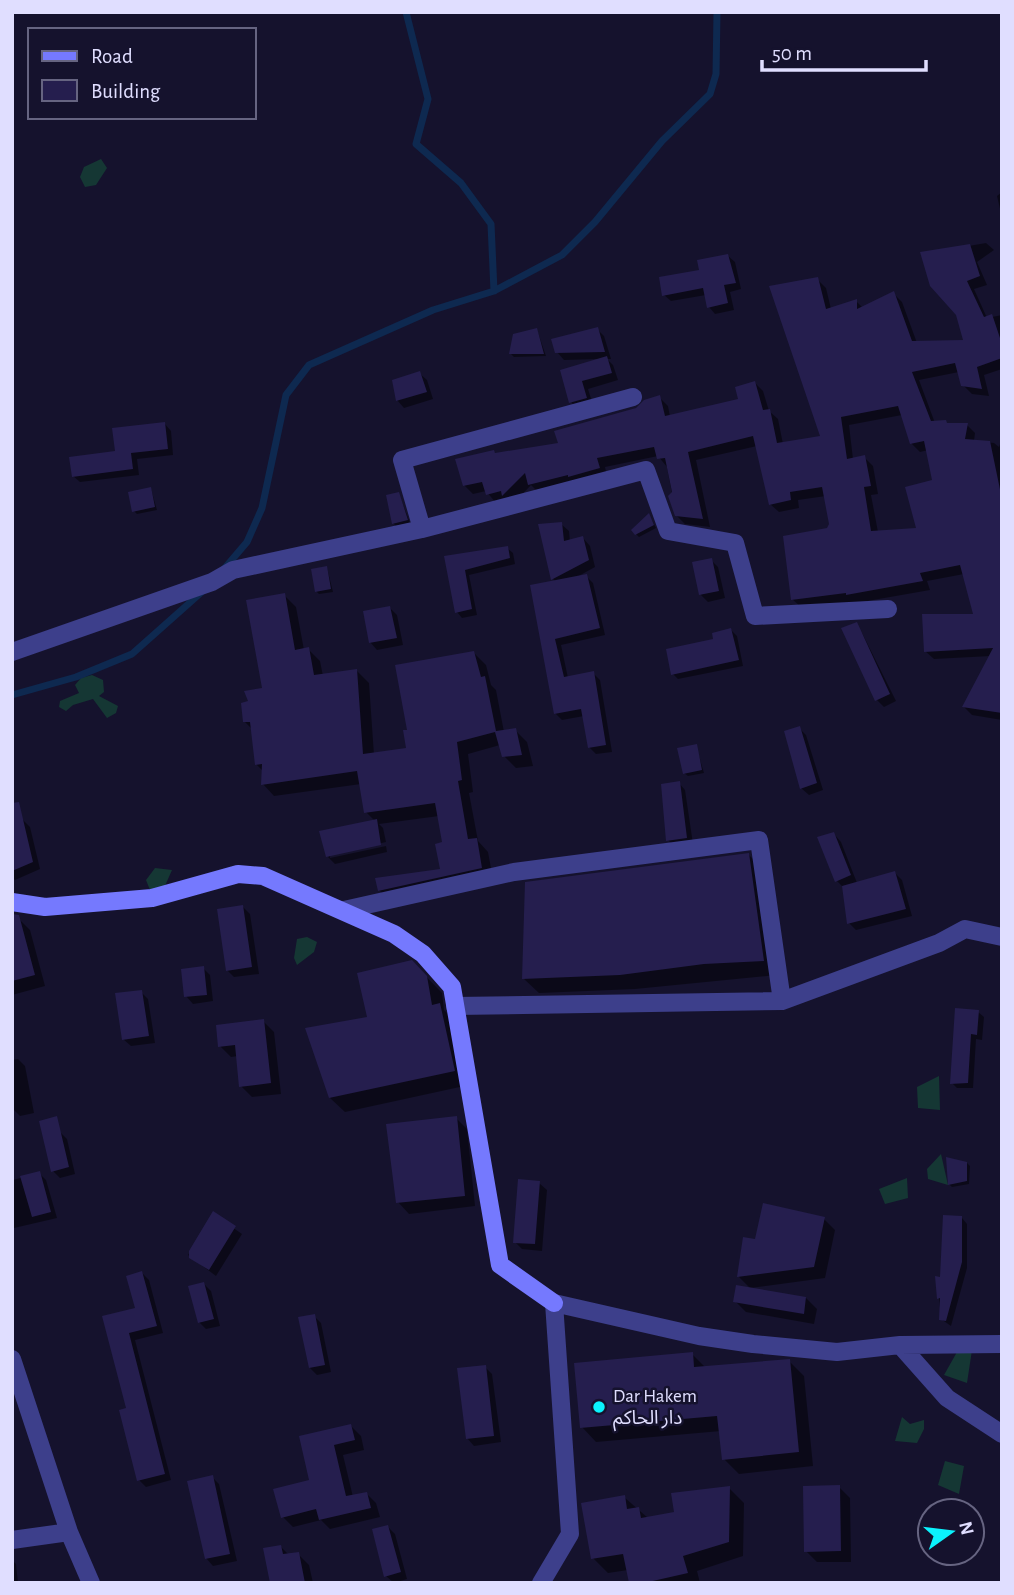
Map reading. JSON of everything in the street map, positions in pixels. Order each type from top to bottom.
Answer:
[{"type":"street","points":[[422,528],[402,460],[634,397]]},
{"type":"street","points":[[12,652],[212,582],[233,570],[422,528],[646,470],[668,531],[735,543],[755,616],[888,609]]},
{"type":"street","points":[[345,910],[514,872],[759,839],[782,1000]]},
{"type":"street","points":[[12,902],[45,907],[152,898],[238,874],[270,878],[394,934],[423,954],[452,987],[500,1265],[554,1303],[699,1336],[837,1352],[901,1345],[1002,1344]]},
{"type":"street","points":[[455,1006],[782,1000],[939,943],[965,929],[1002,937]]},
{"type":"street","points":[[541,1583],[570,1534],[554,1303]]},
{"type":"street","points":[[901,1345],[947,1398],[1002,1434]]},
{"type":"street","points":[[12,1359],[69,1532],[91,1583]]},
{"type":"street","points":[[12,1540],[69,1532]]},
{"type":"green space","points":[[101,159],[107,168],[96,185],[85,187],[80,177],[84,167]]},
{"type":"green space","points":[[92,675],[103,680],[104,692],[99,696],[118,706],[116,713],[107,718],[93,699],[73,705],[66,711],[59,707],[60,701],[79,693],[75,685],[81,678]]},
{"type":"green space","points":[[155,868],[172,870],[164,888],[150,890],[146,880]]},
{"type":"green space","points":[[307,937],[317,942],[314,952],[297,965],[294,958],[297,939]]},
{"type":"green space","points":[[939,1076],[940,1110],[918,1108],[917,1087]]},
{"type":"green space","points":[[941,1154],[948,1185],[928,1179],[927,1169]]},
{"type":"green space","points":[[907,1178],[908,1198],[885,1204],[879,1189]]},
{"type":"green space","points":[[972,1350],[967,1383],[944,1375],[957,1352]]},
{"type":"green space","points":[[902,1417],[910,1424],[924,1420],[924,1429],[917,1443],[895,1441]]},
{"type":"green space","points":[[945,1461],[964,1466],[959,1494],[938,1485]]},
{"type":"building","points":[[970,244],[980,276],[967,281],[984,317],[992,314],[1002,344],[1002,358],[977,367],[982,389],[961,386],[955,363],[912,372],[931,421],[968,423],[965,439],[990,441],[1002,499],[1002,713],[962,707],[993,648],[924,652],[922,614],[973,614],[960,565],[920,573],[923,581],[846,595],[791,600],[783,536],[827,528],[829,524],[822,487],[790,492],[791,500],[769,505],[753,436],[688,452],[703,519],[675,516],[668,496],[672,492],[665,458],[657,459],[654,447],[597,458],[600,468],[568,477],[528,485],[525,473],[502,496],[501,491],[486,495],[482,482],[463,486],[455,459],[494,450],[495,453],[558,443],[554,431],[636,408],[644,400],[660,395],[665,416],[738,399],[735,387],[755,381],[763,410],[770,409],[777,443],[820,436],[769,286],[818,277],[826,309],[857,299],[857,309],[894,291],[912,341],[963,340],[956,315],[930,286],[920,252]],"holes":[[[898,406],[910,444],[924,441],[932,480],[905,487],[916,528],[871,531],[864,487],[871,486],[865,455],[847,459],[841,417]]]},
{"type":"building","points":[[728,254],[736,283],[724,285],[728,303],[707,308],[703,288],[662,296],[659,277],[699,270],[697,260]]},
{"type":"building","points":[[598,327],[605,352],[555,353],[551,339]]},
{"type":"building","points":[[537,328],[544,354],[509,354],[513,334]]},
{"type":"building","points":[[607,356],[612,373],[582,381],[587,398],[569,403],[560,370]]},
{"type":"building","points":[[420,371],[427,392],[396,401],[392,380]]},
{"type":"building","points":[[165,422],[168,449],[131,453],[133,469],[72,477],[69,457],[115,451],[112,428]]},
{"type":"building","points":[[151,487],[155,507],[132,512],[128,492]]},
{"type":"building","points":[[399,492],[408,520],[392,524],[386,495]]},
{"type":"building","points":[[649,513],[654,525],[635,535],[631,530]]},
{"type":"building","points":[[562,522],[564,541],[583,536],[589,560],[551,580],[538,524]]},
{"type":"building","points":[[508,546],[510,558],[465,570],[472,609],[455,613],[444,556]]},
{"type":"building","points":[[712,558],[719,591],[699,595],[692,562]]},
{"type":"building","points":[[327,566],[331,589],[315,592],[311,569]]},
{"type":"building","points":[[587,574],[600,628],[555,639],[564,677],[594,671],[606,745],[588,748],[581,709],[554,714],[530,585]]},
{"type":"building","points":[[285,593],[295,650],[309,647],[314,675],[357,669],[363,754],[406,748],[403,730],[407,730],[395,665],[474,651],[481,677],[485,676],[496,731],[516,728],[522,755],[502,757],[495,732],[457,742],[462,780],[458,781],[468,839],[477,838],[482,868],[378,891],[375,878],[440,869],[435,844],[442,842],[435,803],[364,813],[357,771],[261,785],[262,764],[255,765],[250,722],[243,722],[241,703],[248,701],[244,691],[262,688],[246,600]]},
{"type":"building","points":[[390,606],[397,638],[369,643],[363,611]]},
{"type":"building","points":[[857,622],[890,694],[875,701],[841,628]]},
{"type":"building","points":[[731,628],[739,660],[671,675],[666,649],[713,639],[712,633]]},
{"type":"building","points":[[800,726],[817,783],[800,789],[784,731]]},
{"type":"building","points":[[697,744],[702,770],[683,774],[677,748]]},
{"type":"building","points":[[680,781],[687,838],[666,841],[661,784]]},
{"type":"building","points":[[19,802],[33,862],[12,871],[12,803]]},
{"type":"building","points":[[377,819],[381,845],[326,857],[319,831]]},
{"type":"building","points":[[834,832],[851,875],[835,882],[817,837]]},
{"type":"building","points":[[749,853],[764,961],[704,964],[620,975],[522,979],[525,882]]},
{"type":"building","points":[[895,871],[906,909],[847,924],[842,886]]},
{"type":"building","points":[[243,905],[252,967],[226,971],[217,909]]},
{"type":"building","points":[[12,914],[19,915],[35,975],[12,981]]},
{"type":"building","points":[[412,960],[427,976],[432,1005],[440,1003],[455,1071],[329,1098],[305,1028],[367,1017],[357,973]]},
{"type":"building","points":[[204,966],[207,995],[184,997],[181,969]]},
{"type":"building","points":[[142,990],[149,1036],[122,1040],[115,993]]},
{"type":"building","points":[[955,1008],[979,1010],[977,1035],[971,1034],[968,1083],[950,1084]]},
{"type":"building","points":[[264,1019],[271,1083],[239,1087],[235,1045],[218,1047],[216,1025]]},
{"type":"building","points":[[57,1116],[69,1167],[51,1172],[39,1121]]},
{"type":"building","points":[[457,1116],[465,1196],[396,1203],[386,1124]]},
{"type":"building","points":[[946,1157],[967,1162],[967,1181],[948,1185]]},
{"type":"building","points":[[40,1171],[51,1212],[32,1217],[20,1176]]},
{"type":"building","points":[[518,1179],[540,1181],[535,1244],[513,1243]]},
{"type":"building","points":[[763,1203],[825,1217],[814,1267],[737,1277],[743,1237],[755,1239]]},
{"type":"building","points":[[213,1211],[236,1226],[209,1270],[189,1258],[189,1251]]},
{"type":"building","points":[[943,1215],[962,1216],[962,1262],[946,1321],[939,1320],[940,1298],[937,1299],[935,1276],[940,1277]]},
{"type":"building","points":[[142,1271],[157,1326],[129,1333],[165,1474],[137,1481],[119,1410],[126,1408],[102,1316],[135,1308],[126,1276]]},
{"type":"building","points":[[204,1282],[214,1319],[198,1323],[188,1286]]},
{"type":"building","points":[[736,1285],[806,1297],[804,1314],[733,1302]]},
{"type":"building","points":[[315,1314],[325,1365],[309,1368],[298,1317]]},
{"type":"building","points":[[693,1352],[694,1367],[790,1359],[799,1452],[722,1460],[717,1416],[580,1428],[574,1363]]},
{"type":"building","points":[[486,1365],[494,1436],[466,1439],[457,1368]]},
{"type":"building","points":[[351,1424],[355,1440],[334,1445],[346,1496],[367,1492],[371,1508],[319,1520],[316,1509],[281,1518],[273,1489],[309,1480],[299,1436]]},
{"type":"building","points":[[213,1475],[230,1554],[205,1559],[187,1481]]},
{"type":"building","points":[[840,1485],[841,1551],[804,1552],[803,1486]]},
{"type":"building","points":[[730,1486],[729,1542],[683,1556],[688,1573],[644,1583],[629,1583],[623,1554],[591,1559],[581,1503],[625,1495],[627,1509],[639,1507],[641,1518],[674,1512],[671,1493]]},
{"type":"building","points":[[388,1525],[401,1572],[384,1577],[372,1529]]},
{"type":"building","points":[[281,1545],[283,1554],[299,1552],[305,1583],[270,1583],[263,1548]]},
{"type":"waterway","points":[[406,12],[428,99],[416,144],[461,183],[491,224],[494,291]]},
{"type":"waterway","points":[[224,569],[247,542],[262,508],[286,395],[309,365],[433,310],[494,291],[562,255],[595,222],[662,141],[710,94],[716,74],[717,12]]},
{"type":"waterway","points":[[12,695],[76,677],[132,654],[204,590]]},
{"type":"place","name":"Dar Hakem دار الحاكم","points":[[599,1407]]}]
